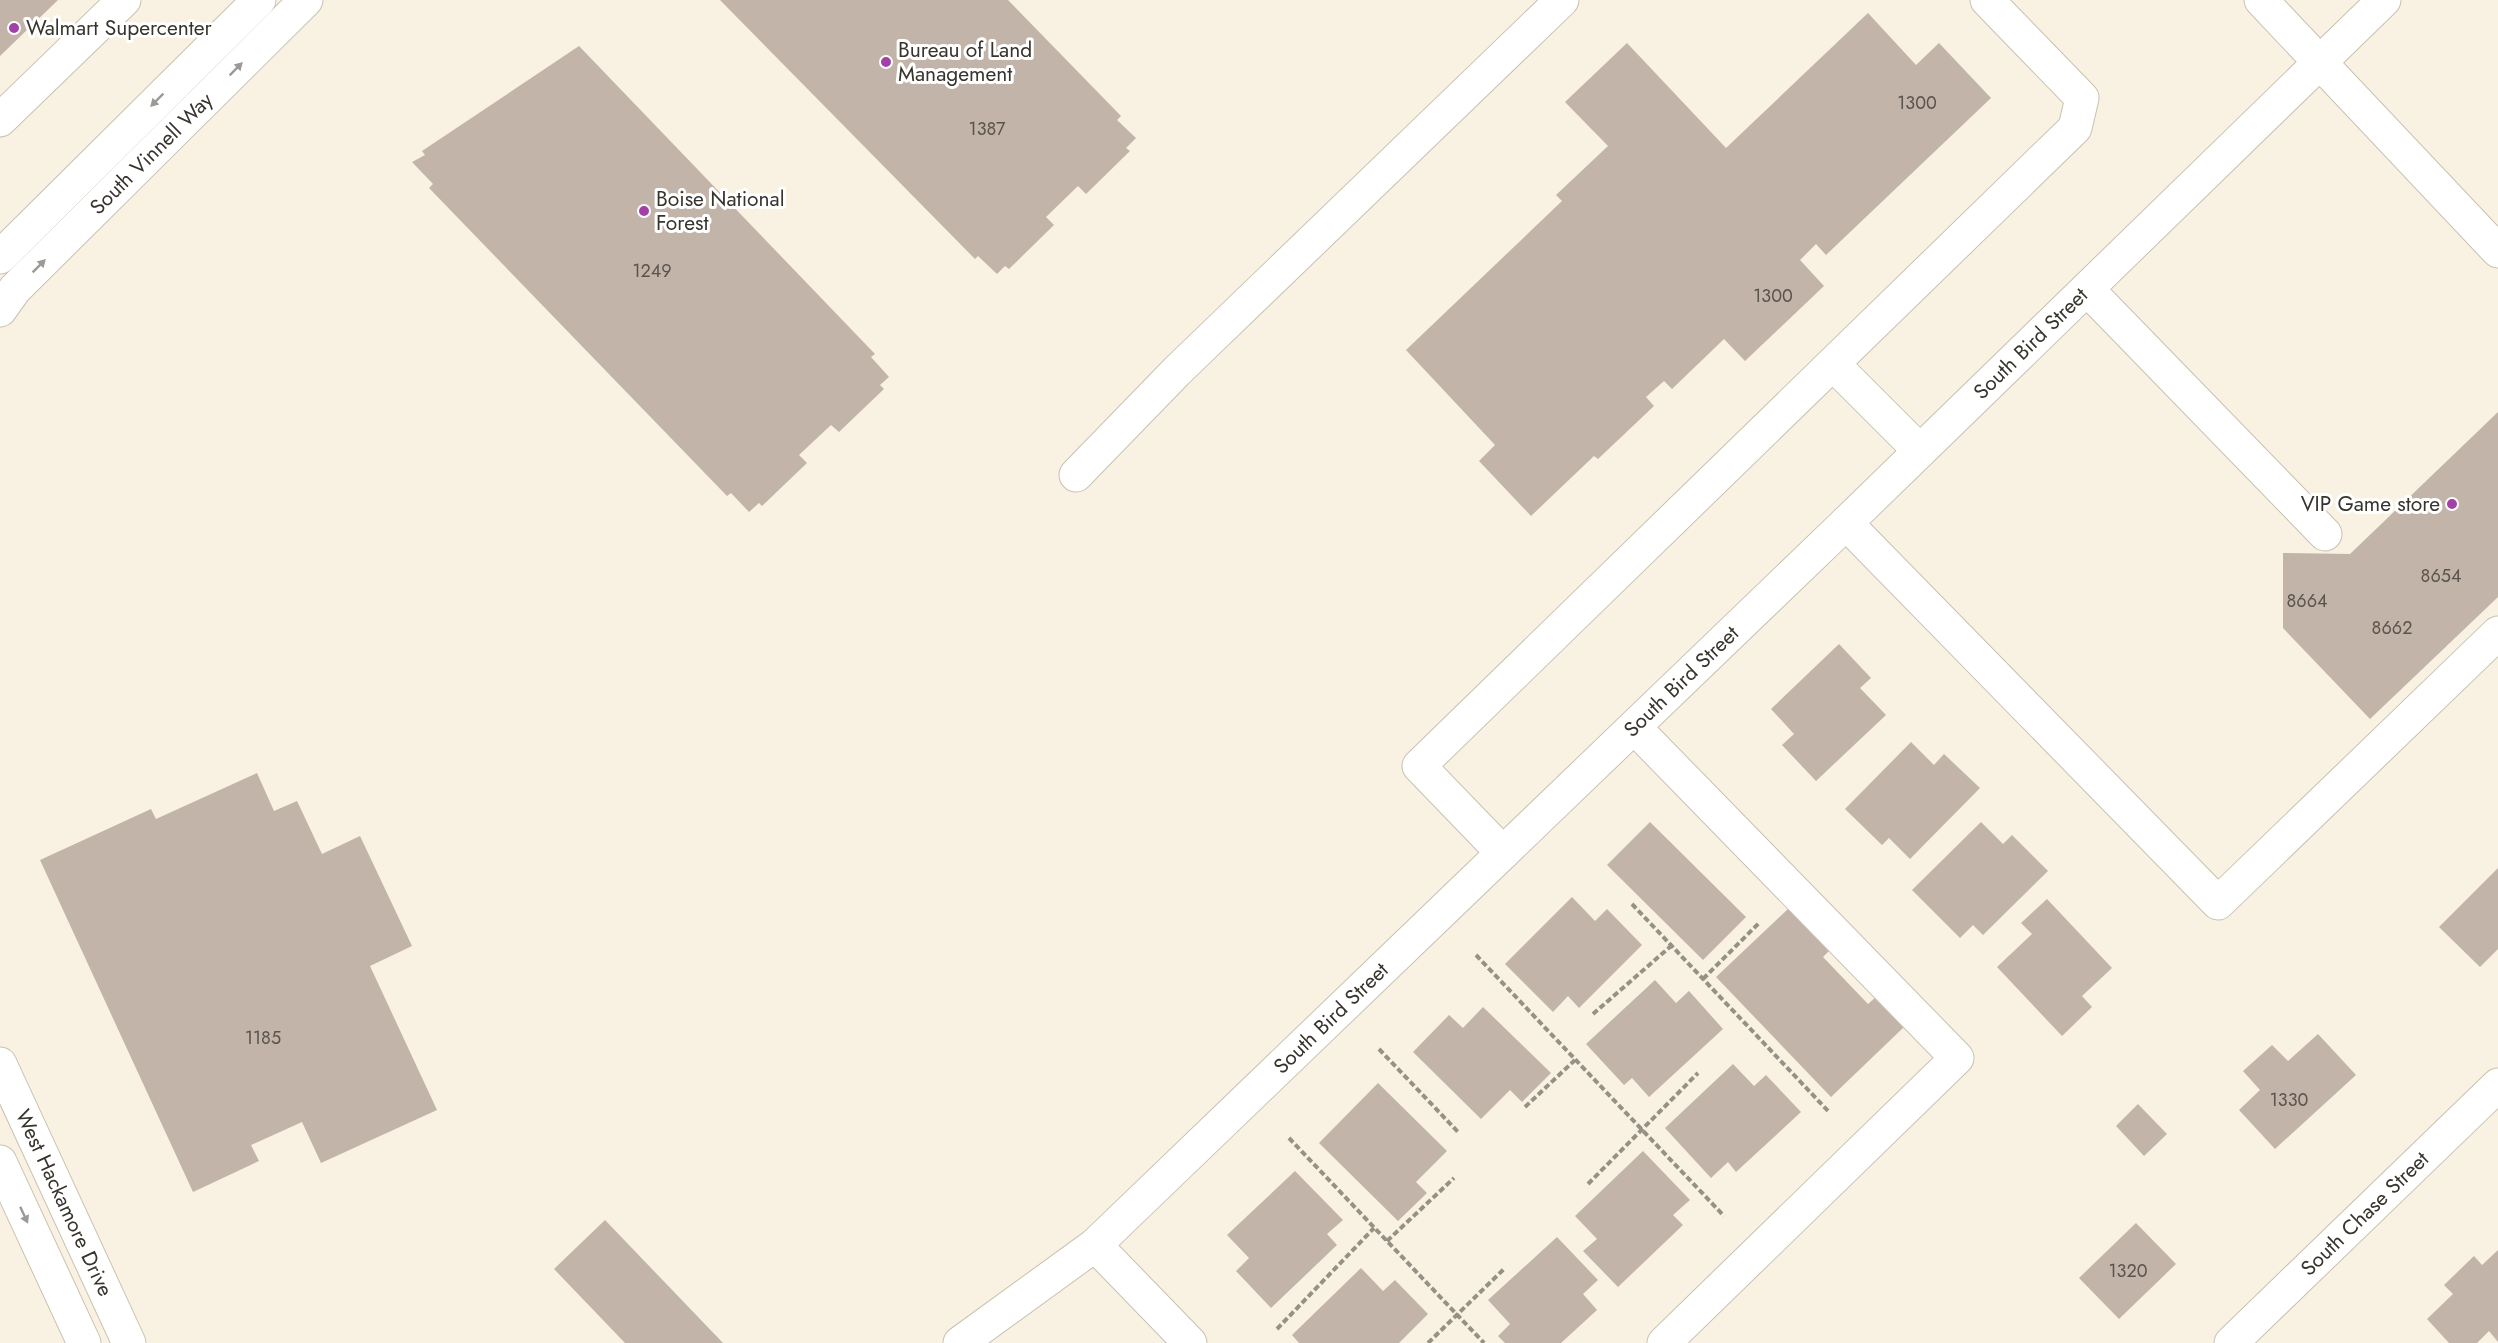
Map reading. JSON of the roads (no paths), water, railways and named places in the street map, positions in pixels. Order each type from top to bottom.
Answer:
[{"type":"street","points":[[0,120],[124,0]]},
{"type":"street","name":"South Vinnell Way","points":[[0,257],[259,0]]},
{"type":"street","name":"South Vinnell Way","points":[[5,289],[208,97],[306,0]]},
{"type":"street","points":[[1076,475],[1177,371],[1562,0]]},
{"type":"street","points":[[1503,854],[1419,766],[2075,128],[2082,98],[1988,0]]},
{"type":"street","points":[[2261,0],[2498,251]]},
{"type":"street","name":"South Bird Street","points":[[960,1343],[1095,1245],[1846,523],[2384,0]]},
{"type":"street","points":[[184,74],[208,97]]},
{"type":"street","points":[[2087,289],[2325,534]]},
{"type":"street","points":[[1833,364],[1920,451]]},
{"type":"street","points":[[1846,523],[2218,903],[2498,633]]},
{"type":"street","points":[[1634,727],[1957,1058],[1664,1343]]},
{"type":"street","name":"West Hackamore Drive","points":[[0,1064],[129,1343]]},
{"type":"street","name":"South Chase Street","points":[[2230,1343],[2498,1085]]},
{"type":"street","name":"West Hackamore Drive","points":[[0,1162],[84,1343]]},
{"type":"street","points":[[1095,1245],[1190,1343]]},
{"type":"place","name":"Walmart Supercenter","points":[[14,28]]},
{"type":"place","name":"Bureau of Land Management","points":[[886,62]]},
{"type":"place","name":"Boise National Forest","points":[[644,211]]},
{"type":"place","name":"VIP Game store","points":[[2452,504]]}]
